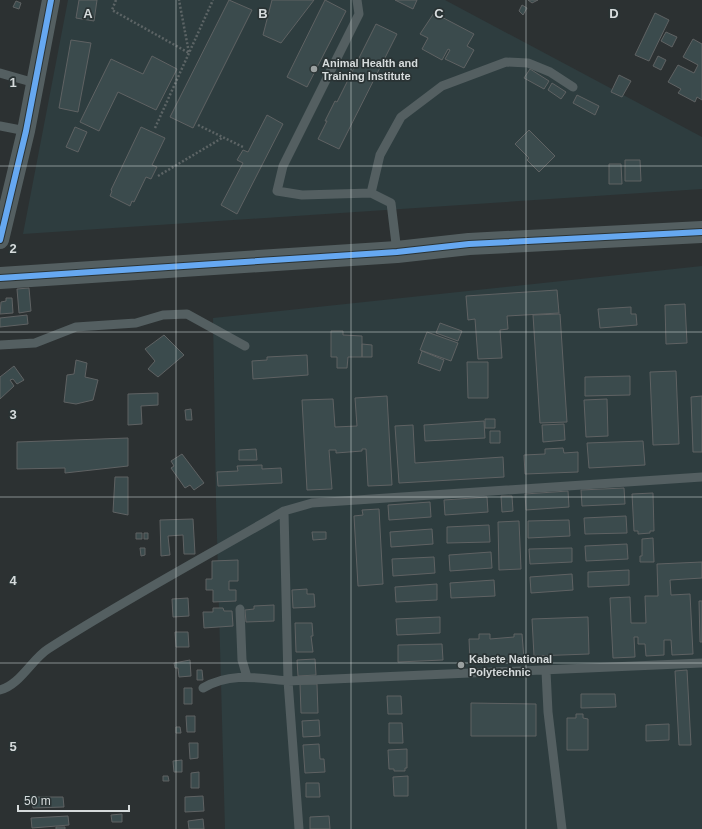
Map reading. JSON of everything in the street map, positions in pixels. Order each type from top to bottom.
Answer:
[{"type":"street","points":[[0,240],[26,131],[52,0]]},
{"type":"street","points":[[0,278],[397,252],[469,244],[702,232]]},
{"type":"lane","points":[[357,0],[359,14],[283,166],[278,191],[302,195],[371,193],[391,203],[397,252]]},
{"type":"lane","points":[[371,193],[380,155],[401,117],[442,86],[506,62],[528,63],[550,72],[574,87]]},
{"type":"lane","points":[[0,73],[35,83]]},
{"type":"lane","points":[[0,126],[26,131]]},
{"type":"lane","points":[[0,345],[35,343],[76,327],[136,323],[163,315],[187,314],[245,346]]},
{"type":"lane","points":[[0,690],[26,672],[46,650],[284,511],[312,504],[702,477]]},
{"type":"lane","points":[[284,511],[288,681],[299,829]]},
{"type":"lane","points":[[240,609],[242,660],[247,677]]},
{"type":"lane","points":[[204,688],[224,679],[247,677],[288,681],[546,671],[702,663]]},
{"type":"lane","points":[[546,671],[548,712],[562,829]]},
{"type":"path","points":[[116,0],[112,10],[189,53]]},
{"type":"path","points":[[179,0],[189,53]]},
{"type":"path","points":[[156,128],[213,0]]},
{"type":"path","points":[[198,125],[243,147]]},
{"type":"path","points":[[158,176],[222,138]]},
{"type":"shaded area","name":"Animal Health and Training Institute","points":[[68,0],[445,0],[702,137],[702,189],[23,234]]},
{"type":"shaded area","name":"Kabete National Polytechnic","points":[[702,266],[702,829],[225,829],[216,501],[213,318]]},
{"type":"building","points":[[79,0],[97,0],[94,21],[76,18]]},
{"type":"building","points":[[229,0],[252,10],[193,128],[170,117]]},
{"type":"building","points":[[272,0],[314,0],[281,43],[263,35]]},
{"type":"building","points":[[325,0],[346,11],[307,87],[287,77]]},
{"type":"building","points":[[395,0],[417,0],[413,9]]},
{"type":"building","points":[[528,0],[538,0],[532,3]]},
{"type":"building","points":[[16,1],[21,3],[19,9],[13,7]]},
{"type":"building","points":[[522,5],[527,8],[523,15],[519,11]]},
{"type":"building","points":[[434,13],[474,34],[467,46],[474,50],[464,68],[445,59],[450,50],[448,49],[442,60],[422,49],[428,38],[420,34]]},
{"type":"building","points":[[655,13],[669,20],[649,61],[635,55]]},
{"type":"building","points":[[376,24],[397,34],[339,149],[318,139],[335,101],[337,102]]},
{"type":"building","points":[[666,32],[677,37],[672,47],[661,41]]},
{"type":"building","points":[[693,39],[702,44],[702,100],[697,97],[695,102],[678,93],[681,89],[668,82],[678,65],[694,73],[698,65],[683,57]]},
{"type":"building","points":[[71,40],[91,43],[78,112],[59,108]]},
{"type":"building","points":[[152,56],[177,69],[156,110],[118,92],[99,131],[80,122],[111,59],[143,74]]},
{"type":"building","points":[[658,56],[666,60],[661,70],[653,66]]},
{"type":"building","points":[[530,69],[549,81],[544,89],[524,78]]},
{"type":"building","points":[[619,75],[631,81],[622,97],[611,92]]},
{"type":"building","points":[[552,83],[566,92],[561,99],[548,90]]},
{"type":"building","points":[[577,95],[599,106],[595,115],[573,103]]},
{"type":"building","points":[[267,115],[283,124],[237,214],[221,205],[243,163],[237,160],[243,150],[248,152]]},
{"type":"building","points":[[75,127],[87,132],[78,152],[66,147]]},
{"type":"building","points":[[141,127],[165,138],[152,165],[157,167],[151,179],[146,177],[134,202],[132,201],[130,206],[110,196],[111,190]]},
{"type":"building","points":[[529,130],[555,156],[539,172],[527,160],[529,158],[515,144]]},
{"type":"building","points":[[625,160],[640,160],[641,181],[625,181]]},
{"type":"building","points":[[609,164],[621,164],[622,184],[609,184]]},
{"type":"building","points":[[29,288],[31,311],[19,313],[17,289]]},
{"type":"building","points":[[557,290],[559,313],[507,316],[508,329],[500,330],[502,358],[478,359],[475,319],[468,320],[466,296]]},
{"type":"building","points":[[6,298],[12,298],[13,313],[0,314],[1,302],[6,301]]},
{"type":"building","points":[[685,304],[687,343],[666,344],[665,305]]},
{"type":"building","points":[[631,307],[631,314],[636,314],[637,325],[600,328],[598,309]]},
{"type":"building","points":[[560,314],[567,422],[540,423],[533,315]]},
{"type":"building","points":[[27,315],[28,324],[0,327],[0,318]]},
{"type":"building","points":[[440,323],[462,331],[458,341],[436,333]]},
{"type":"building","points":[[331,331],[343,331],[343,335],[362,336],[362,357],[348,357],[347,368],[337,368],[337,357],[331,357]]},
{"type":"building","points":[[427,332],[458,343],[451,361],[420,350]]},
{"type":"building","points":[[164,335],[184,355],[158,377],[148,369],[155,361],[145,349]]},
{"type":"building","points":[[362,344],[372,345],[372,357],[362,357]]},
{"type":"building","points":[[422,351],[444,360],[440,371],[418,363]]},
{"type":"building","points":[[307,355],[308,375],[253,379],[252,361],[267,360],[267,357]]},
{"type":"building","points":[[76,360],[87,363],[85,377],[98,380],[93,400],[76,404],[64,402],[67,375],[74,374]]},
{"type":"building","points":[[467,362],[488,362],[488,398],[468,398]]},
{"type":"building","points":[[14,366],[24,380],[17,384],[13,379],[10,380],[14,386],[0,399],[0,377]]},
{"type":"building","points":[[676,371],[679,444],[653,445],[650,372]]},
{"type":"building","points":[[630,376],[630,395],[585,396],[585,377]]},
{"type":"building","points":[[158,393],[158,405],[141,406],[142,424],[128,425],[128,394]]},
{"type":"building","points":[[387,396],[392,485],[368,486],[366,449],[362,449],[362,451],[336,453],[336,450],[329,450],[332,489],[307,490],[302,400],[333,399],[335,427],[357,426],[355,398]]},
{"type":"building","points":[[702,396],[702,452],[693,452],[691,397]]},
{"type":"building","points":[[607,399],[608,436],[586,437],[584,400]]},
{"type":"building","points":[[191,409],[192,420],[186,420],[185,410]]},
{"type":"building","points":[[485,419],[495,419],[495,428],[485,428]]},
{"type":"building","points":[[484,421],[485,438],[425,441],[424,425]]},
{"type":"building","points":[[564,424],[565,440],[543,442],[542,425]]},
{"type":"building","points":[[413,425],[415,463],[503,457],[504,477],[399,483],[395,426]]},
{"type":"building","points":[[490,431],[500,431],[500,443],[490,443]]},
{"type":"building","points":[[128,438],[128,466],[65,473],[65,468],[17,469],[17,442]]},
{"type":"building","points":[[643,441],[645,465],[589,468],[587,443]]},
{"type":"building","points":[[563,448],[564,453],[578,452],[578,472],[525,474],[524,455],[545,454],[545,449]]},
{"type":"building","points":[[256,449],[257,460],[239,460],[239,450]]},
{"type":"building","points":[[182,454],[204,483],[194,490],[190,485],[185,488],[171,468],[174,466],[171,461]]},
{"type":"building","points":[[262,465],[262,469],[281,468],[282,483],[218,486],[217,472],[238,471],[237,466]]},
{"type":"building","points":[[115,477],[128,477],[128,515],[113,512]]},
{"type":"building","points":[[624,488],[625,504],[582,506],[581,490]]},
{"type":"building","points":[[568,491],[569,507],[526,510],[525,494]]},
{"type":"building","points":[[653,493],[654,531],[650,531],[650,533],[638,534],[638,531],[634,531],[632,494]]},
{"type":"building","points":[[501,496],[512,496],[513,511],[502,512]]},
{"type":"building","points":[[487,497],[488,512],[445,515],[444,500]]},
{"type":"building","points":[[430,502],[431,517],[389,520],[388,505]]},
{"type":"building","points":[[379,509],[383,584],[358,586],[354,516],[363,515],[362,510]]},
{"type":"building","points":[[626,516],[627,533],[585,534],[584,518]]},
{"type":"building","points":[[193,519],[195,554],[184,554],[183,535],[168,536],[170,555],[161,556],[160,520]]},
{"type":"building","points":[[569,520],[570,536],[528,538],[528,521]]},
{"type":"building","points":[[519,521],[521,569],[499,570],[498,522]]},
{"type":"building","points":[[489,525],[490,542],[447,543],[447,527]]},
{"type":"building","points":[[432,529],[433,544],[391,547],[390,532]]},
{"type":"building","points":[[312,532],[326,532],[326,539],[313,540]]},
{"type":"building","points":[[136,533],[142,533],[142,539],[136,539]]},
{"type":"building","points":[[144,533],[148,533],[148,539],[144,539]]},
{"type":"building","points":[[653,538],[654,562],[640,562],[640,556],[642,556],[642,539]]},
{"type":"building","points":[[627,544],[628,559],[586,561],[585,546]]},
{"type":"building","points":[[140,548],[145,548],[145,555],[141,556]]},
{"type":"building","points":[[572,548],[572,562],[530,564],[529,549]]},
{"type":"building","points":[[491,552],[492,568],[450,571],[449,555]]},
{"type":"building","points":[[434,557],[435,573],[393,576],[392,559]]},
{"type":"building","points":[[238,560],[238,581],[229,581],[229,590],[236,590],[236,601],[213,602],[213,590],[206,590],[206,579],[212,579],[212,561]]},
{"type":"building","points":[[702,562],[702,578],[670,580],[671,595],[690,594],[693,654],[672,655],[671,640],[664,640],[664,655],[646,656],[645,644],[638,644],[638,637],[634,637],[635,657],[613,658],[610,598],[630,597],[631,623],[646,623],[645,596],[658,596],[657,564]]},
{"type":"building","points":[[629,570],[629,585],[588,587],[588,572]]},
{"type":"building","points":[[572,574],[573,590],[531,593],[530,577]]},
{"type":"building","points":[[494,580],[495,596],[451,598],[450,583]]},
{"type":"building","points":[[437,584],[437,600],[396,602],[395,587]]},
{"type":"building","points":[[307,589],[307,594],[314,594],[315,607],[293,608],[292,590]]},
{"type":"building","points":[[188,598],[189,616],[173,617],[172,599]]},
{"type":"building","points":[[699,601],[702,601],[702,642],[700,642]]},
{"type":"building","points":[[274,605],[274,621],[246,622],[245,610],[254,609],[254,606]]},
{"type":"building","points":[[213,608],[223,608],[224,611],[232,611],[233,626],[204,628],[203,612],[213,612]]},
{"type":"building","points":[[440,617],[440,633],[397,635],[396,619]]},
{"type":"building","points":[[588,617],[589,654],[534,656],[532,619]]},
{"type":"building","points":[[295,623],[312,623],[313,636],[311,636],[313,652],[296,652]]},
{"type":"building","points":[[175,632],[188,632],[189,647],[176,647]]},
{"type":"building","points":[[479,634],[490,634],[490,639],[514,637],[514,634],[522,634],[524,659],[470,662],[469,639],[479,639]]},
{"type":"building","points":[[442,644],[443,660],[398,662],[398,645]]},
{"type":"building","points":[[315,659],[316,675],[298,676],[297,660]]},
{"type":"building","points":[[190,660],[191,676],[179,677],[178,668],[175,668],[174,663]]},
{"type":"building","points":[[197,670],[202,670],[203,680],[197,680]]},
{"type":"building","points":[[687,670],[691,745],[679,745],[675,671]]},
{"type":"building","points":[[300,684],[317,684],[318,713],[301,713]]},
{"type":"building","points":[[184,688],[192,688],[192,704],[184,704]]},
{"type":"building","points":[[581,694],[615,694],[616,707],[581,708]]},
{"type":"building","points":[[387,696],[401,696],[402,714],[388,714]]},
{"type":"building","points":[[471,703],[536,704],[536,736],[471,736]]},
{"type":"building","points":[[576,714],[583,714],[583,718],[588,719],[588,750],[567,750],[567,718],[576,718]]},
{"type":"building","points":[[186,716],[195,716],[195,732],[187,732]]},
{"type":"building","points":[[319,720],[320,736],[303,737],[302,721]]},
{"type":"building","points":[[389,723],[402,723],[403,743],[389,743]]},
{"type":"building","points":[[669,724],[669,740],[646,741],[646,725]]},
{"type":"building","points":[[176,727],[180,727],[181,733],[176,733]]},
{"type":"building","points":[[189,743],[198,743],[198,758],[190,759]]},
{"type":"building","points":[[319,744],[320,759],[324,759],[325,772],[305,773],[303,745]]},
{"type":"building","points":[[407,749],[407,768],[405,768],[405,771],[394,771],[394,769],[389,769],[388,750]]},
{"type":"building","points":[[182,760],[182,772],[174,772],[173,761]]},
{"type":"building","points":[[199,772],[199,788],[191,788],[191,773]]},
{"type":"building","points":[[163,776],[168,776],[169,781],[163,781]]},
{"type":"building","points":[[408,776],[408,796],[394,796],[393,777]]},
{"type":"building","points":[[306,783],[319,783],[320,797],[306,797]]},
{"type":"building","points":[[203,796],[204,811],[185,812],[185,797]]},
{"type":"building","points":[[36,797],[63,797],[64,807],[33,808],[32,802],[36,802]]},
{"type":"building","points":[[122,814],[122,822],[112,822],[111,815]]},
{"type":"building","points":[[68,816],[69,825],[32,828],[31,818]]},
{"type":"building","points":[[329,816],[330,829],[310,829],[310,817]]},
{"type":"building","points":[[203,819],[204,829],[189,829],[188,821]]},
{"type":"building","points":[[56,827],[65,827],[65,829],[56,829]]},
{"type":"cycle path","points":[[0,240],[26,131],[51,0]]},
{"type":"cycle path","points":[[0,278],[397,252],[469,244],[702,232]]},
{"type":"place","name":"Animal Health and Training Institute","points":[[314,69]]},
{"type":"place","name":"Kabete National Polytechnic","points":[[461,665]]}]
